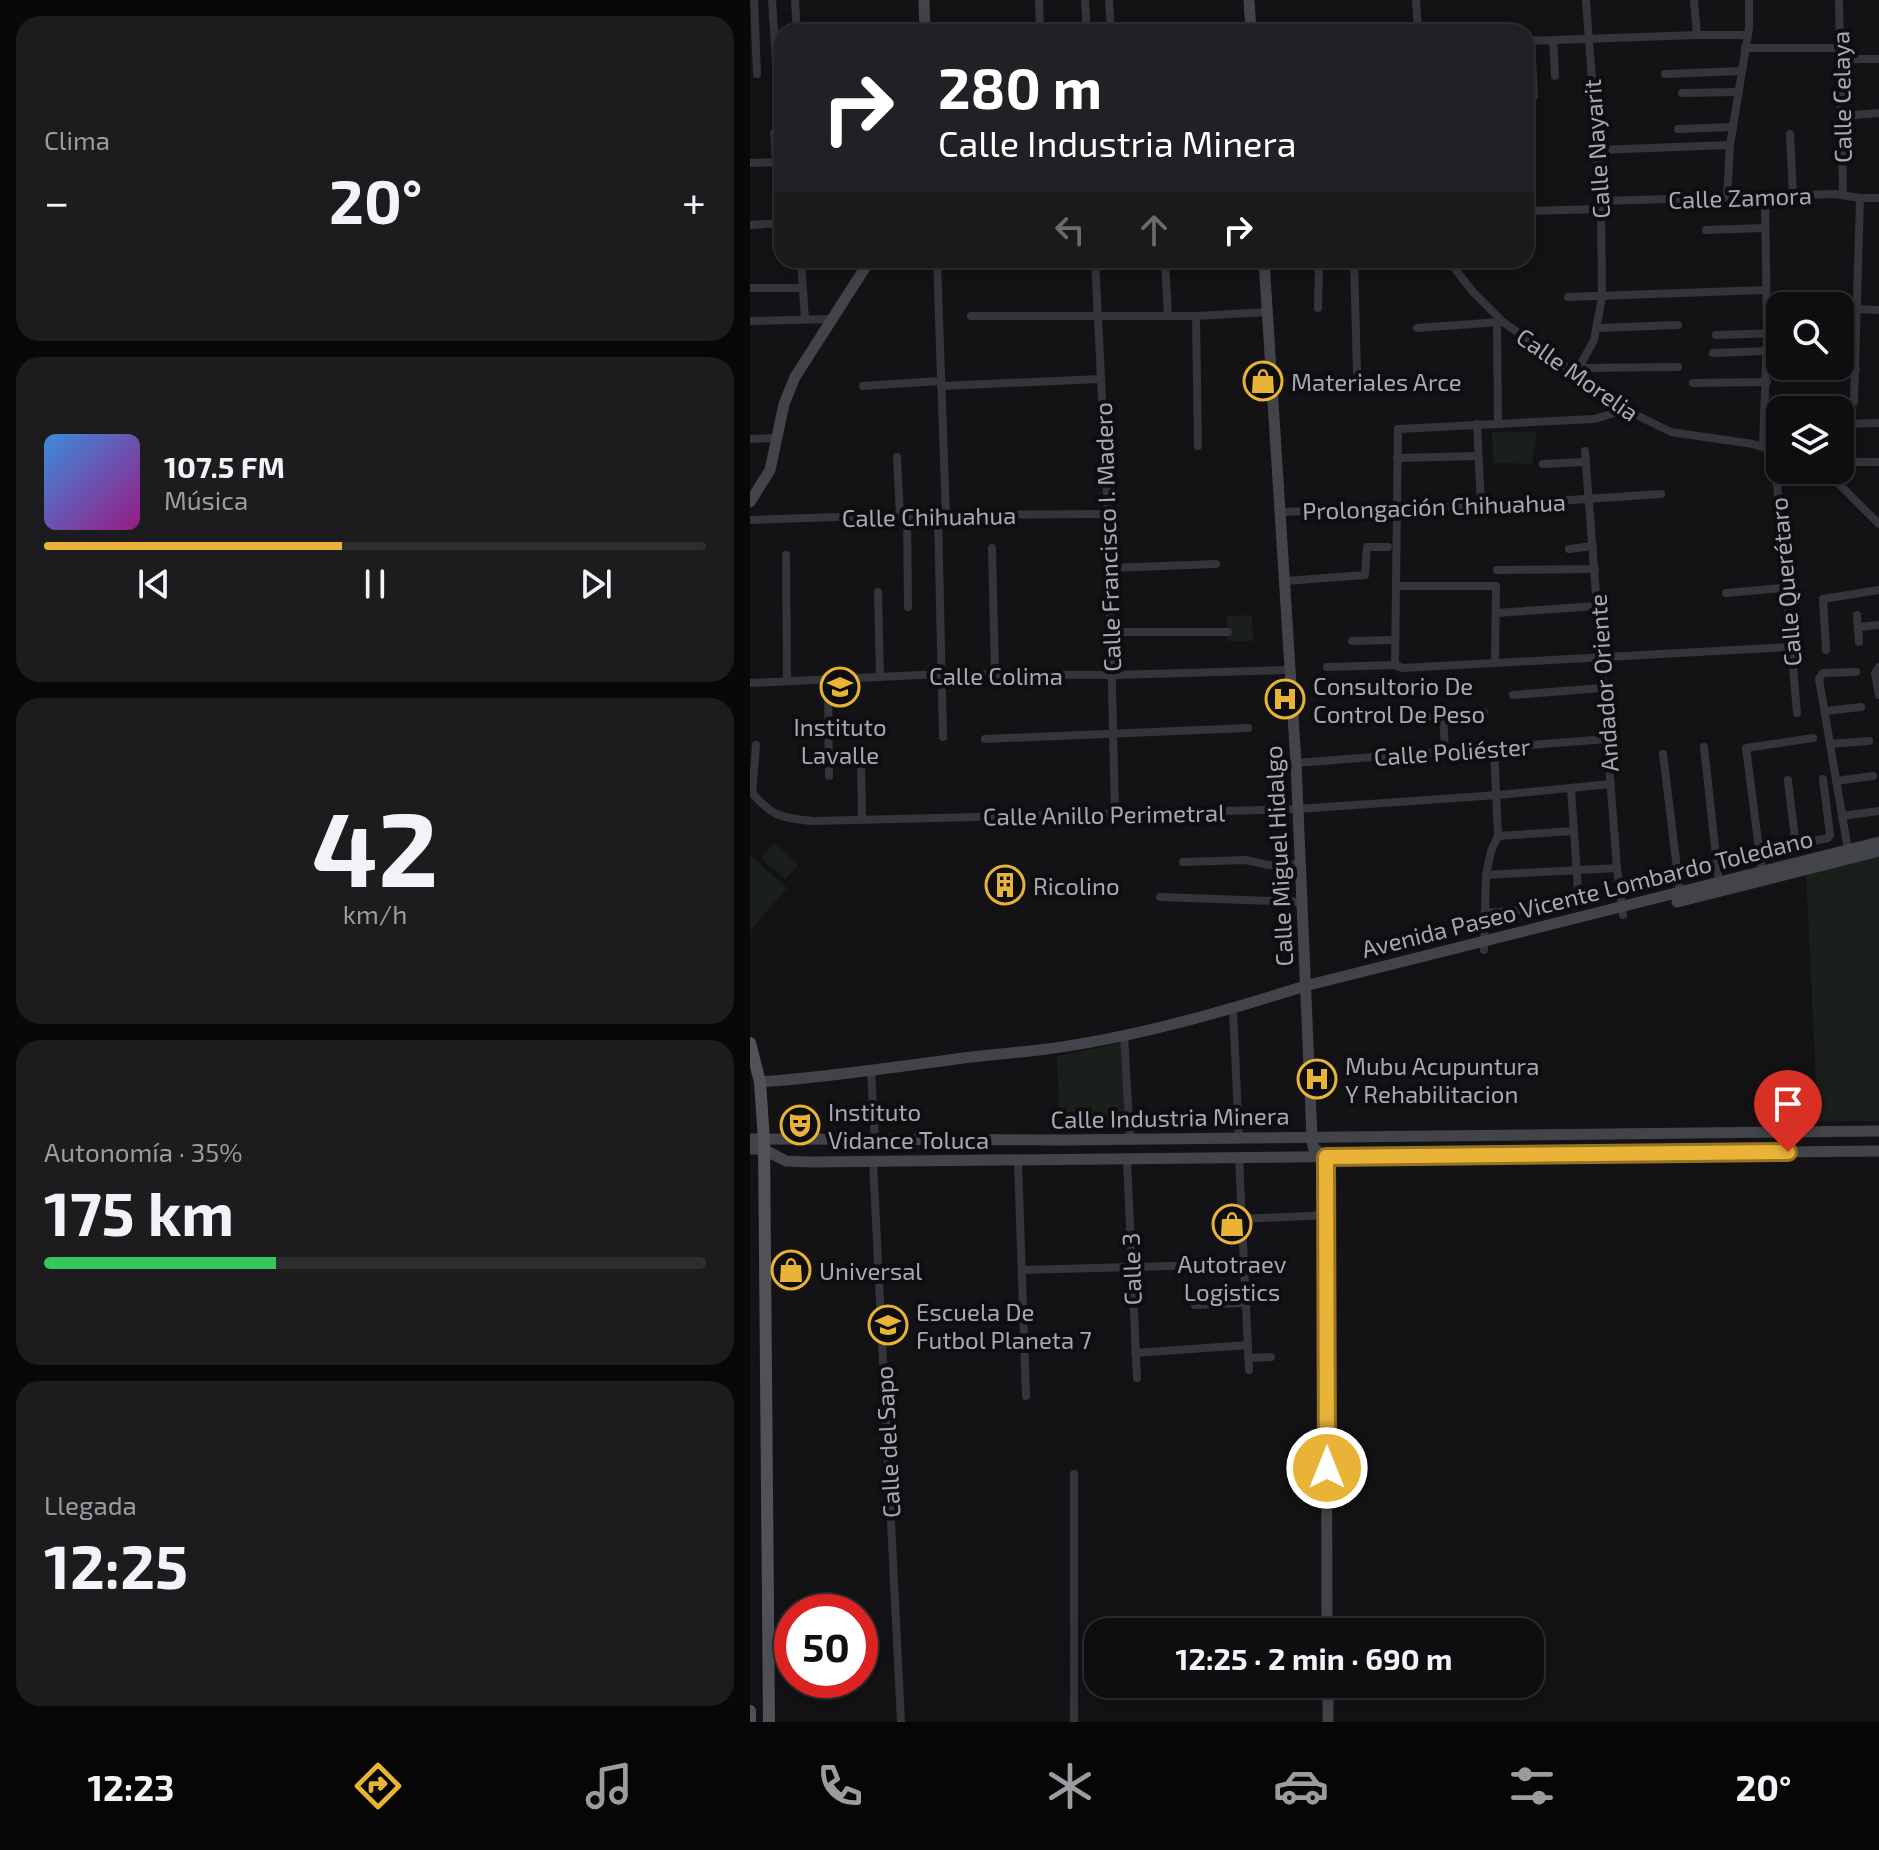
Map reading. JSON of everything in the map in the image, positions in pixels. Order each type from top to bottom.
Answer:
[{"type":"main road","points":[[924,0],[925,24]]},
{"type":"main road","points":[[1249,0],[1250,24]]},
{"type":"main road","points":[[750,502],[770,470],[788,391],[865,268]]},
{"type":"main road","name":"Calle Miguel Hidalgo","points":[[1265,268],[1296,763],[1312,1137]]},
{"type":"main road","name":"Avenida Paseo Vicente Lombardo Toledano","points":[[760,1082],[871,1072],[1040,1050],[1124,1035],[1233,1009],[1305,986],[1484,947],[1808,865],[1879,842]]},
{"type":"main road","name":"Avenida Paseo Vicente Lombardo Toledano","points":[[1622,912],[1762,872],[1879,851]]},
{"type":"main road","points":[[750,1043],[760,1082],[769,1722]]},
{"type":"main road","name":"Calle Industria Minera","points":[[759,1146],[809,1141],[1879,1131]]},
{"type":"main road","points":[[1312,1137],[1313,1147],[1326,1157],[1327,1618]]},
{"type":"main road","name":"Calle Industria Minera","points":[[750,1139],[786,1161],[810,1162],[1879,1151]]},
{"type":"main road","points":[[1064,1140],[1064,1159]]},
{"type":"main road","points":[[809,1141],[805,1153],[810,1162]]},
{"type":"main road","points":[[1328,1698],[1328,1722]]},
{"type":"main road","points":[[750,1711],[750,1722]]},
{"type":"street","points":[[757,74],[752,1],[770,0],[774,44]]},
{"type":"street","points":[[795,0],[796,24]]},
{"type":"street","points":[[1039,0],[1040,24]]},
{"type":"street","points":[[1085,0],[1086,24]]},
{"type":"street","points":[[1109,0],[1111,24]]},
{"type":"street","points":[[1416,0],[1418,24]]},
{"type":"street","name":"Calle Nayarit","points":[[1578,370],[1588,355],[1597,328],[1602,297],[1601,205],[1586,0]]},
{"type":"street","points":[[1694,0],[1697,35]]},
{"type":"street","points":[[1727,197],[1730,145],[1748,35],[1749,0]]},
{"type":"street","name":"Calle Celaya","points":[[1839,0],[1843,194]]},
{"type":"street","points":[[1534,41],[1748,35]]},
{"type":"street","points":[[1553,41],[1555,76]]},
{"type":"street","points":[[1745,48],[1840,48]]},
{"type":"street","points":[[1841,59],[1879,59]]},
{"type":"street","points":[[1665,74],[1742,71]]},
{"type":"street","points":[[1682,93],[1739,92]]},
{"type":"street","points":[[1842,116],[1879,113]]},
{"type":"street","points":[[1678,129],[1733,127]]},
{"type":"street","points":[[1790,134],[1793,195]]},
{"type":"street","points":[[1596,150],[1730,145]]},
{"type":"street","points":[[750,163],[774,162]]},
{"type":"street","name":"Calle Zamora","points":[[1534,210],[1727,197],[1843,194],[1879,198]]},
{"type":"street","points":[[1765,196],[1766,312]]},
{"type":"street","points":[[1854,402],[1860,198]]},
{"type":"street","points":[[750,225],[774,224]]},
{"type":"street","points":[[1706,230],[1764,228]]},
{"type":"street","points":[[801,268],[805,319]]},
{"type":"street","points":[[937,268],[943,737]]},
{"type":"street","name":"Calle Francisco I. Madero","points":[[1095,268],[1108,514],[1115,814]]},
{"type":"street","points":[[1165,268],[1168,316]]},
{"type":"street","points":[[1318,308],[1319,268]]},
{"type":"street","points":[[1354,268],[1357,372]]},
{"type":"street","name":"Calle Morelia","points":[[1454,268],[1500,322],[1578,370],[1626,410],[1671,432],[1766,447]]},
{"type":"street","points":[[750,288],[801,288]]},
{"type":"street","points":[[1568,297],[1765,290]]},
{"type":"street","points":[[1858,309],[1879,310]]},
{"type":"street","points":[[971,316],[1196,316],[1268,312]]},
{"type":"street","points":[[1196,316],[1198,446]]},
{"type":"street","points":[[750,321],[831,319]]},
{"type":"street","points":[[1417,328],[1500,322],[1498,424]]},
{"type":"street","points":[[1597,328],[1678,325]]},
{"type":"street","points":[[1716,335],[1766,333]]},
{"type":"street","points":[[1713,353],[1766,351]]},
{"type":"street","points":[[1578,370],[1678,367]]},
{"type":"street","points":[[863,386],[1100,379]]},
{"type":"street","points":[[1693,383],[1767,382],[1763,446]]},
{"type":"street","points":[[1398,666],[1393,640],[1398,429],[1594,419],[1626,410]]},
{"type":"street","points":[[1854,424],[1879,423]]},
{"type":"street","points":[[1477,424],[1481,505]]},
{"type":"street","points":[[750,439],[777,438]]},
{"type":"street","name":"Andador Oriente","points":[[1585,451],[1622,912]]},
{"type":"street","points":[[1397,458],[1477,456]]},
{"type":"street","points":[[897,457],[904,515],[908,607]]},
{"type":"street","points":[[1543,464],[1585,462]]},
{"type":"street","points":[[1854,462],[1879,462]]},
{"type":"street","name":"Calle Querétaro","points":[[1779,484],[1784,588],[1797,713]]},
{"type":"street","points":[[1847,484],[1879,524]]},
{"type":"street","name":"Prolongación Chihuahua","points":[[1280,512],[1589,500],[1661,494]]},
{"type":"street","name":"Calle Chihuahua","points":[[750,520],[904,515],[1108,514]]},
{"type":"street","points":[[1569,549],[1593,546]]},
{"type":"street","points":[[1285,581],[1365,575],[1367,547],[1388,547]]},
{"type":"street","points":[[992,548],[995,674]]},
{"type":"street","points":[[786,555],[787,680]]},
{"type":"street","points":[[1109,568],[1216,564]]},
{"type":"street","points":[[1497,570],[1595,569]]},
{"type":"street","points":[[1396,586],[1496,586],[1495,663]]},
{"type":"street","points":[[1726,593],[1784,588]]},
{"type":"street","points":[[1826,650],[1823,599],[1879,590]]},
{"type":"street","points":[[878,592],[880,677]]},
{"type":"street","points":[[1496,613],[1597,606]]},
{"type":"street","points":[[1857,615],[1859,642]]},
{"type":"street","points":[[1858,627],[1879,625]]},
{"type":"street","points":[[1111,632],[1228,632]]},
{"type":"street","points":[[1352,641],[1393,640]]},
{"type":"street","points":[[1327,667],[1495,663],[1790,647]]},
{"type":"street","points":[[1878,667],[1875,673],[1879,695]]},
{"type":"street","name":"Calle Colima","points":[[750,683],[941,674],[1113,675],[1289,670]]},
{"type":"street","points":[[1848,850],[1820,675],[1856,672]]},
{"type":"street","points":[[828,680],[829,776]]},
{"type":"street","points":[[1513,695],[1602,688]]},
{"type":"street","points":[[1826,711],[1861,707]]},
{"type":"street","points":[[1417,718],[1484,712]]},
{"type":"street","points":[[1443,716],[1445,750]]},
{"type":"street","points":[[985,739],[1248,728]]},
{"type":"street","points":[[1762,872],[1745,752],[1749,746],[1813,738]]},
{"type":"street","name":"Calle Poliéster","points":[[1296,763],[1607,739]]},
{"type":"street","points":[[1830,744],[1869,741]]},
{"type":"street","points":[[751,793],[756,745]]},
{"type":"street","points":[[1484,947],[1486,875],[1498,836],[1494,747]]},
{"type":"street","points":[[1704,747],[1719,883]]},
{"type":"street","points":[[1663,754],[1680,893]]},
{"type":"street","points":[[861,755],[862,819]]},
{"type":"street","points":[[1836,781],[1873,776]]},
{"type":"street","points":[[1788,780],[1795,839],[1803,843],[1830,835],[1823,779]]},
{"type":"street","name":"Calle Anillo Perimetral","points":[[751,793],[763,807],[778,817],[813,821],[1298,809],[1611,784]]},
{"type":"street","points":[[1484,913],[1575,906],[1580,902],[1571,788]]},
{"type":"street","points":[[1842,816],[1879,811]]},
{"type":"street","points":[[1498,836],[1574,831]]},
{"type":"street","points":[[1803,843],[1808,865]]},
{"type":"street","points":[[1183,862],[1246,860],[1268,865],[1301,864]]},
{"type":"street","points":[[1486,875],[1617,868]]},
{"type":"street","points":[[1160,897],[1303,902]]},
{"type":"street","points":[[1233,1009],[1239,1138]]},
{"type":"street","points":[[1124,1035],[1130,1138]]},
{"type":"street","points":[[871,1072],[875,1141]]},
{"type":"street","name":"Calle Industria Minera","points":[[1239,1158],[1249,1370]]},
{"type":"street","name":"Calle 3","points":[[1127,1160],[1137,1378]]},
{"type":"street","name":"Calle del Sapo","points":[[873,1161],[901,1722]]},
{"type":"street","points":[[1018,1161],[1026,1396]]},
{"type":"street","points":[[1241,1219],[1327,1215]]},
{"type":"street","points":[[1022,1270],[1206,1265]]},
{"type":"street","points":[[1195,1305],[1245,1303]]},
{"type":"street","points":[[1135,1353],[1248,1345]]},
{"type":"street","points":[[1249,1358],[1271,1357]]},
{"type":"street","points":[[1074,1474],[1074,1722]]},
{"type":"shaded area","points":[[1492,432],[1537,432],[1532,464],[1493,463]]},
{"type":"shaded area","points":[[1252,615],[1253,641],[1227,641],[1227,616]]},
{"type":"shaded area","points":[[774,843],[798,865],[785,879],[761,858]]},
{"type":"shaded area","points":[[750,855],[787,888],[750,931]]},
{"type":"shaded area","points":[[1879,856],[1879,1121],[1818,1121],[1806,874]]},
{"type":"shaded area","points":[[1122,1043],[1128,1127],[1098,1128],[1097,1116],[1059,1116],[1057,1056]]},
{"type":"place","name":"Materiales Arce","points":[[1263,381]]},
{"type":"place","name":"Instituto Lavalle","points":[[840,687]]},
{"type":"place","name":"Consultorio De Control De Peso","points":[[1285,699]]},
{"type":"place","name":"Ricolino","points":[[1005,885]]},
{"type":"place","name":"Mubu Acupuntura Y Rehabilitacion","points":[[1317,1079]]},
{"type":"place","name":"Instituto Vidance Toluca","points":[[800,1125]]},
{"type":"place","name":"Autotraev Logistics","points":[[1232,1224]]},
{"type":"place","name":"Universal","points":[[791,1270]]},
{"type":"place","name":"Escuela De Futbol Planeta 7","points":[[888,1325]]},
{"type":"route","points":[[1327,1468],[1326,1157],[1788,1152]]}]
